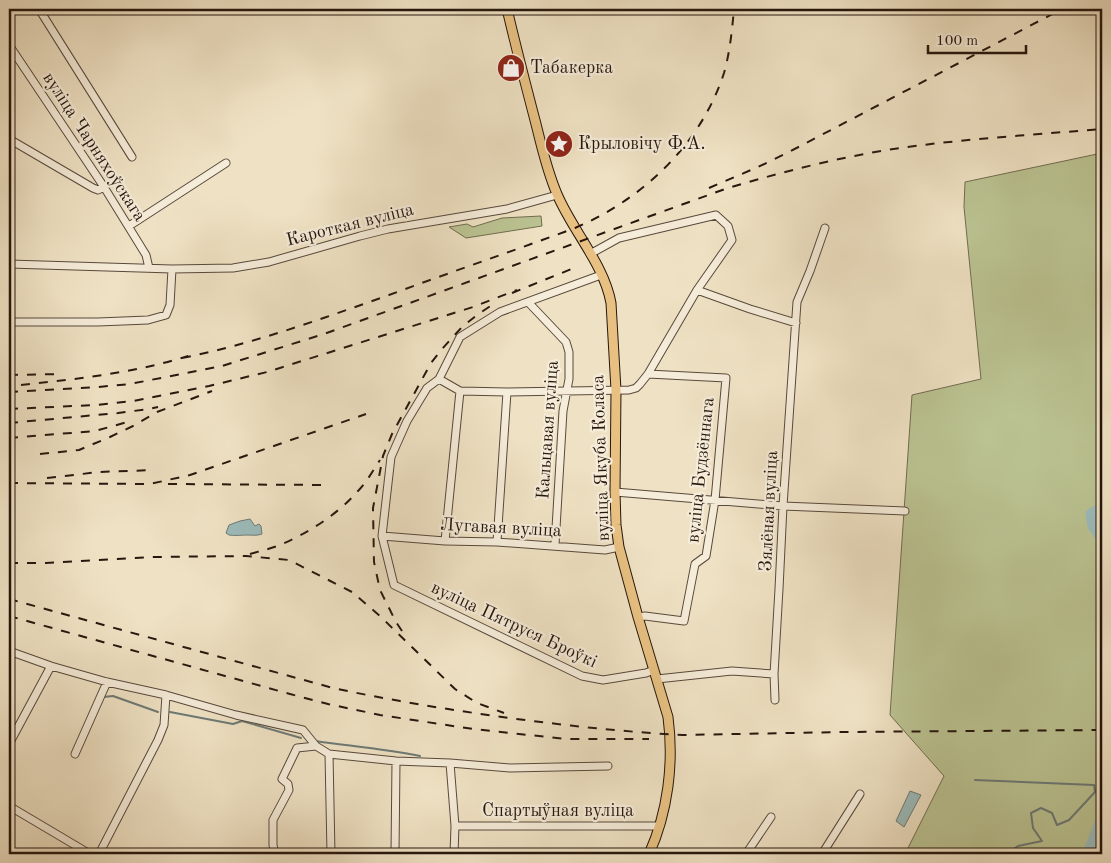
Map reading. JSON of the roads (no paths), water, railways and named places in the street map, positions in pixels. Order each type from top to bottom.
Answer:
[{"type":"main road","name":"вуліца Якуба Коласа","points":[[507,9],[549,173],[558,196],[602,275],[608,291],[616,390],[615,492],[619,547],[668,717],[670,734],[665,802],[660,826],[649,854]]},
{"type":"street","points":[[39,9],[132,158]]},
{"type":"street","name":"вуліца Чарняхоўскага","points":[[9,45],[129,226],[146,255],[149,268]]},
{"type":"street","points":[[9,138],[93,188],[98,190],[104,188]]},
{"type":"street","points":[[129,226],[226,164]]},
{"type":"street","name":"Кароткая вуліца","points":[[9,264],[172,269],[251,266],[379,231],[507,209],[558,196]]},
{"type":"street","points":[[439,379],[460,391],[629,390],[636,388],[648,374],[698,290],[732,240],[728,226],[716,216],[619,238],[590,254]]},
{"type":"street","name":"Зялёная вуліца","points":[[775,700],[774,674],[783,506],[797,302],[810,271],[824,228]]},
{"type":"street","points":[[9,322],[148,320],[166,315],[170,305],[172,269]]},
{"type":"street","points":[[382,536],[391,457],[407,421],[427,388],[439,379],[460,337],[500,312],[602,275]]},
{"type":"street","points":[[698,290],[796,323]]},
{"type":"street","name":"Кальцавая вуліца","points":[[528,302],[566,342],[568,352],[569,379],[563,411],[555,545]]},
{"type":"street","name":"вуліца Будзённага","points":[[638,617],[645,616],[684,621],[695,564],[706,556],[715,500],[726,378],[648,374]]},
{"type":"street","points":[[444,541],[460,391]]},
{"type":"street","points":[[498,542],[507,392]]},
{"type":"street","points":[[615,492],[783,506],[906,511]]},
{"type":"street","name":"Лугавая вуліца","points":[[382,536],[444,541],[555,545],[605,550],[619,547]]},
{"type":"street","name":"вуліца Пятруся Броўкі","points":[[382,536],[394,586],[582,676],[603,680],[646,673],[655,675],[732,671],[774,674]]},
{"type":"street","points":[[9,651],[51,666],[107,682],[303,730],[316,746],[329,754],[396,761],[510,768],[608,766]]},
{"type":"street","points":[[9,744],[51,666]]},
{"type":"street","points":[[75,754],[107,682]]},
{"type":"street","points":[[99,854],[158,740],[164,725],[166,695]]},
{"type":"street","points":[[275,854],[273,820],[289,790],[288,784],[282,779],[297,748],[316,746]]},
{"type":"street","points":[[329,754],[330,854]]},
{"type":"street","points":[[395,854],[396,761]]},
{"type":"street","points":[[450,763],[455,826],[454,854]]},
{"type":"street","points":[[822,854],[860,794]]},
{"type":"street","points":[[9,806],[90,854]]},
{"type":"street","points":[[746,854],[771,817]]},
{"type":"street","name":"Спартыўная вуліца","points":[[455,826],[660,826]]},
{"type":"water","points":[[250,519],[255,526],[259,524],[261,526],[262,534],[229,535],[226,533],[229,525]]},
{"type":"water","points":[[910,791],[921,795],[904,827],[896,821]]},
{"type":"waterway","points":[[1102,508],[1091,514],[1093,526],[1102,538]]},
{"type":"waterway","points":[[103,697],[113,696],[158,712]]},
{"type":"waterway","points":[[170,712],[233,724],[242,721],[301,738]]},
{"type":"waterway","points":[[315,741],[420,756]]},
{"type":"waterway","points":[[975,780],[1094,785],[1095,792]]},
{"type":"waterway","points":[[1007,854],[1018,846],[1042,841],[1033,828],[1031,813],[1041,808],[1052,813],[1057,825],[1069,820],[1095,792],[1102,792]]},
{"type":"waterway","points":[[1088,854],[1102,818]]},
{"type":"railway","points":[[182,358],[235,346],[389,295],[575,228],[624,202],[666,166],[685,146],[701,123],[714,99],[724,73],[734,9]]},
{"type":"railway","points":[[709,188],[787,153],[1062,9]]},
{"type":"railway","points":[[9,392],[130,384],[222,366],[324,334],[725,189],[805,167],[914,146],[1102,129]]},
{"type":"railway","points":[[512,293],[574,268]]},
{"type":"railway","points":[[9,409],[96,405],[133,401],[209,386],[267,372],[473,307],[517,290]]},
{"type":"railway","points":[[402,631],[380,590],[374,562],[373,508],[383,456],[392,434],[431,363],[462,327],[495,303]]},
{"type":"railway","points":[[21,385],[126,371],[188,356]]},
{"type":"railway","points":[[9,375],[63,374]]},
{"type":"railway","points":[[40,454],[79,450],[133,426],[157,412],[212,391]]},
{"type":"railway","points":[[9,423],[118,413],[158,407]]},
{"type":"railway","points":[[9,483],[150,484],[190,475],[366,414]]},
{"type":"railway","points":[[9,438],[95,431],[131,421]]},
{"type":"railway","points":[[250,554],[291,540],[311,529],[341,508],[367,480],[380,460]]},
{"type":"railway","points":[[47,478],[99,472],[154,470]]},
{"type":"railway","points":[[168,484],[325,485]]},
{"type":"railway","points":[[9,563],[46,563],[151,557],[246,556],[289,560],[352,592],[380,616],[455,689],[477,703],[504,713]]},
{"type":"railway","points":[[9,599],[333,688],[438,707],[547,723],[683,735],[1102,730]]},
{"type":"railway","points":[[9,616],[290,694],[380,715],[473,729],[566,739],[649,739]]},
{"type":"place","name":"Табакерка","points":[[511,68]]},
{"type":"place","name":"Крыловічу Ф.А.","points":[[559,144]]}]
